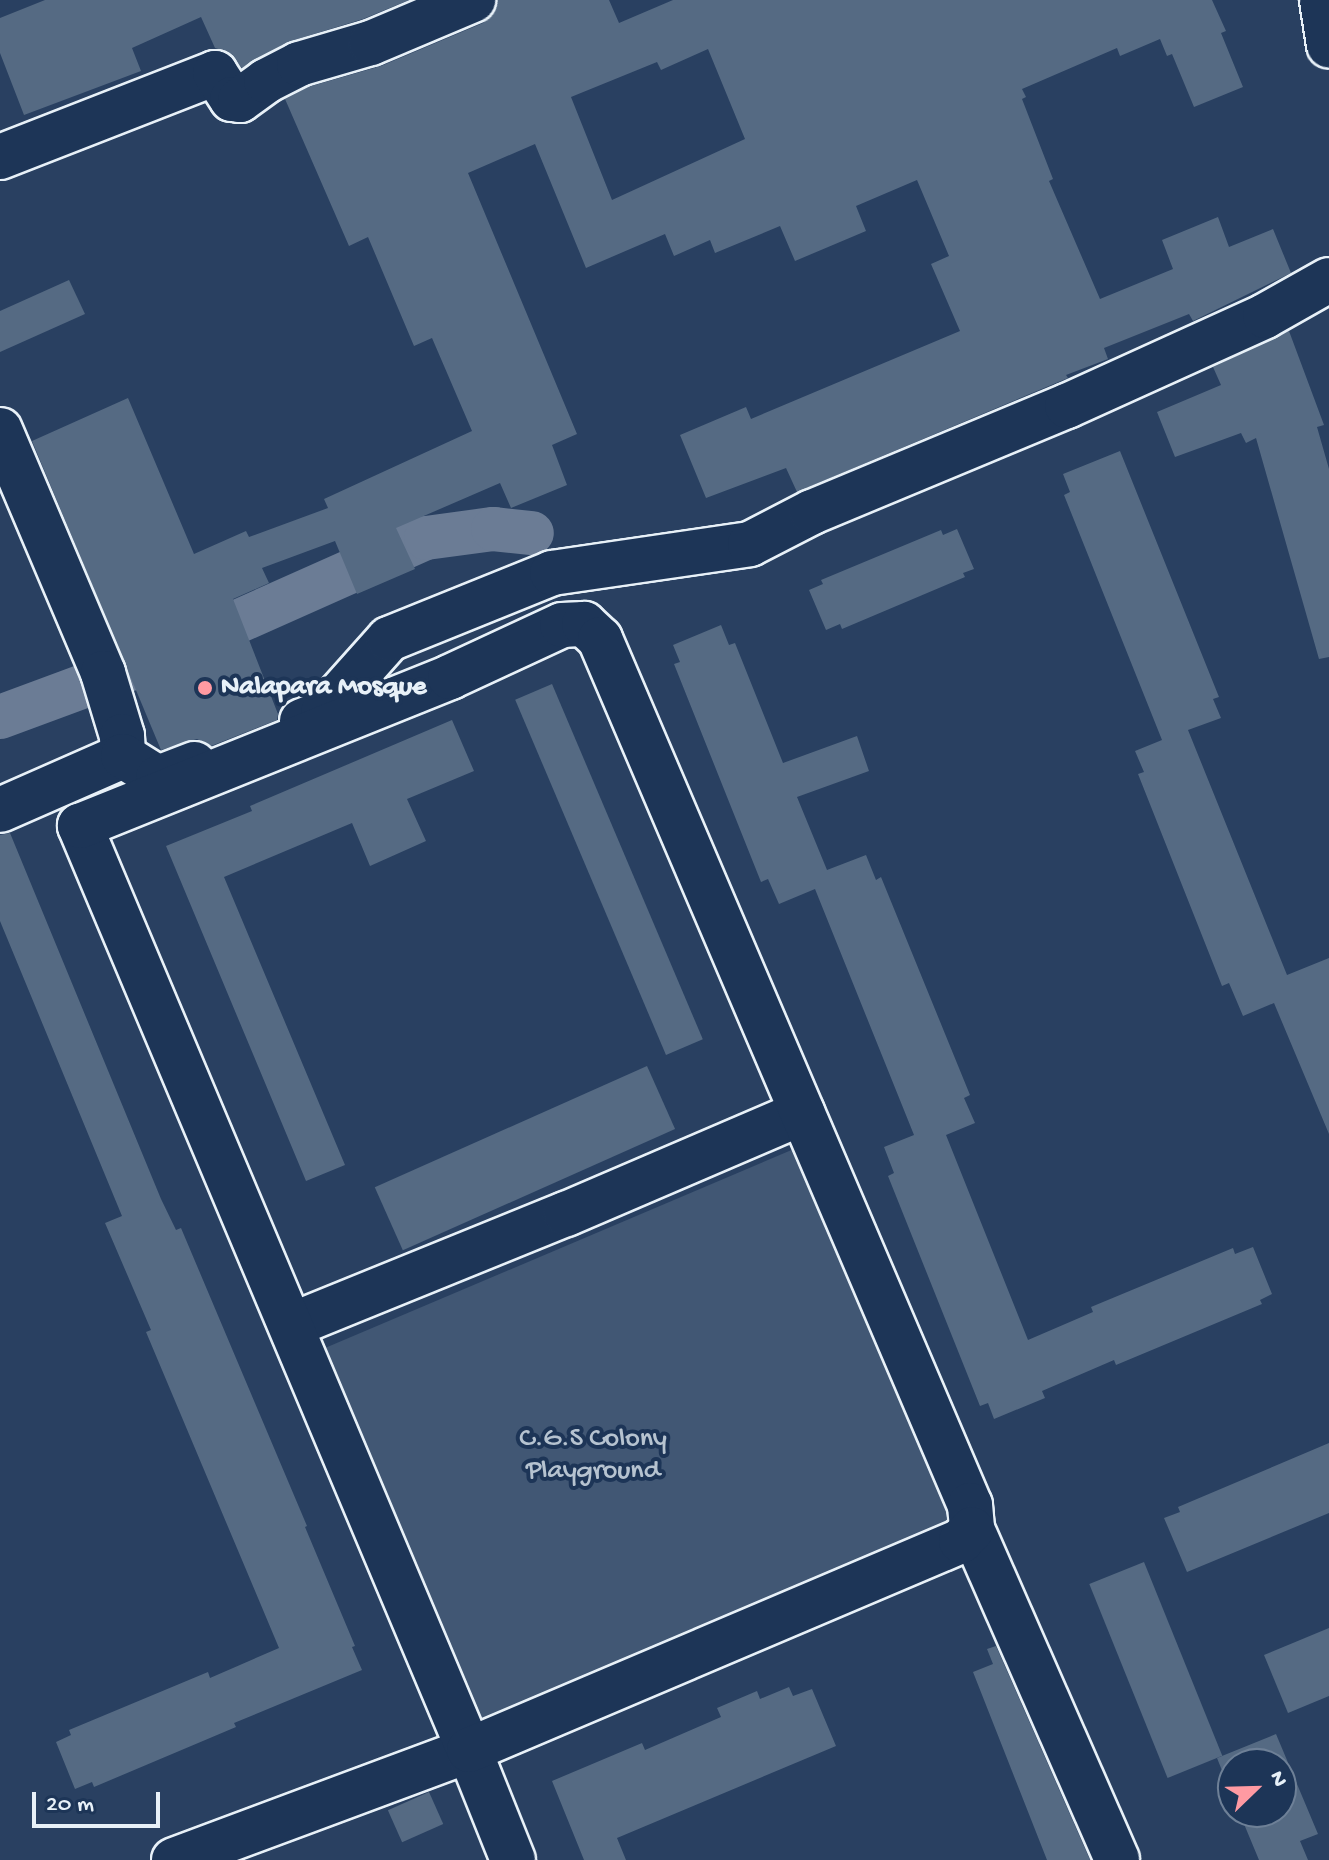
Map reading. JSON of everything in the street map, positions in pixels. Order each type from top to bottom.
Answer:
[{"type":"street","points":[[0,157],[215,73],[232,99],[240,100],[266,81],[299,64],[371,43],[473,0]]},
{"type":"street","points":[[1322,0],[1329,45]]},
{"type":"street","points":[[0,430],[103,673],[123,746],[158,778],[323,713],[389,639],[552,573],[750,544],[812,512],[1067,406],[1252,322],[1329,280]]},
{"type":"street","points":[[513,1860],[292,1325],[80,826],[450,677],[562,625],[584,624],[600,639],[970,1505],[972,1529],[1117,1860]]},
{"type":"street","points":[[0,810],[123,746]]},
{"type":"street","points":[[292,1325],[566,1214],[802,1113]]},
{"type":"street","points":[[174,1860],[469,1750],[961,1541],[972,1529]]},
{"type":"green space","name":"C.G.S Colony Playground","points":[[827,1135],[986,1510],[483,1723],[324,1348]]},
{"type":"building","points":[[45,0],[409,0],[363,19],[288,42],[242,68],[228,52],[215,48],[201,17],[132,48],[141,71],[24,115],[0,53],[0,18]]},
{"type":"building","points":[[497,0],[609,0],[619,23],[673,0],[1212,0],[1226,31],[1221,33],[1243,87],[1194,107],[1172,54],[1167,56],[1160,39],[1120,56],[1117,48],[1022,89],[1026,97],[1022,99],[1053,179],[1049,181],[1100,299],[1173,269],[1162,240],[1218,217],[1229,247],[1273,229],[1291,273],[1193,321],[1189,314],[1104,348],[1108,359],[1066,375],[1068,378],[797,492],[786,468],[706,498],[680,435],[746,407],[751,419],[960,331],[931,264],[949,256],[917,180],[856,206],[866,231],[795,261],[780,226],[715,253],[710,240],[674,256],[665,234],[586,268],[535,144],[468,173],[577,434],[552,445],[567,485],[511,508],[500,483],[396,528],[415,569],[357,594],[335,541],[262,568],[269,583],[233,599],[278,714],[277,720],[211,746],[197,739],[161,750],[32,441],[128,398],[194,554],[246,531],[249,537],[328,508],[324,499],[472,431],[432,338],[414,346],[368,237],[349,246],[285,99],[308,87],[381,66],[483,23],[493,14]],"holes":[[[708,49],[745,139],[612,200],[571,97],[657,62],[661,70]]]},
{"type":"building","points":[[69,280],[85,314],[0,352],[0,311]]},
{"type":"building","points":[[1289,331],[1324,425],[1317,427],[1329,469],[1329,657],[1319,659],[1256,438],[1246,443],[1241,433],[1175,457],[1157,412],[1221,385],[1213,367]]},
{"type":"building","points":[[1120,451],[1219,697],[1213,699],[1221,718],[1188,730],[1287,975],[1329,958],[1329,1134],[1274,1003],[1243,1016],[1229,983],[1222,986],[1138,774],[1144,772],[1135,751],[1162,740],[1064,495],[1070,492],[1063,474]]},
{"type":"building","points":[[957,529],[974,569],[963,573],[965,577],[842,629],[840,624],[826,630],[809,590],[823,584],[821,580],[941,530],[943,535]]},
{"type":"building","points":[[721,625],[729,645],[735,643],[783,763],[857,736],[869,771],[797,797],[827,870],[866,855],[876,880],[881,877],[970,1095],[964,1098],[975,1123],[946,1135],[1028,1340],[1093,1312],[1091,1307],[1233,1248],[1235,1254],[1253,1247],[1272,1294],[1260,1300],[1262,1304],[1116,1365],[1114,1360],[1042,1391],[1045,1398],[994,1419],[988,1403],[980,1406],[888,1176],[894,1173],[884,1147],[914,1135],[815,889],[779,904],[768,879],[761,882],[674,664],[680,662],[673,645]]},
{"type":"building","points":[[552,684],[703,1039],[666,1055],[515,700]]},
{"type":"building","points":[[452,720],[474,771],[407,799],[426,841],[370,866],[352,823],[224,877],[345,1165],[306,1181],[166,846],[252,811],[250,806]]},
{"type":"building","points":[[10,833],[161,1199],[176,1230],[181,1228],[307,1526],[362,1670],[234,1723],[236,1727],[94,1787],[92,1782],[75,1789],[56,1742],[71,1735],[69,1730],[208,1672],[210,1678],[279,1648],[146,1332],[151,1330],[105,1223],[122,1216],[0,921],[0,835]]},
{"type":"building","points":[[647,1066],[675,1129],[403,1250],[375,1187]]},
{"type":"building","points":[[1329,1443],[1329,1513],[1187,1572],[1164,1518],[1180,1512],[1178,1507]]},
{"type":"building","points":[[1144,1562],[1219,1748],[1217,1758],[1168,1778],[1089,1584]]},
{"type":"building","points":[[1329,1628],[1329,1696],[1288,1713],[1264,1655]]},
{"type":"building","points":[[996,1646],[1090,1860],[1047,1860],[973,1672],[993,1664],[987,1649]]},
{"type":"building","points":[[789,1687],[793,1696],[812,1689],[836,1746],[617,1838],[626,1860],[584,1860],[552,1781],[642,1743],[645,1750],[721,1717],[717,1708],[757,1691],[760,1699]]},
{"type":"building","points":[[1276,1734],[1282,1748],[1242,1748]]},
{"type":"building","points":[[1297,1784],[1318,1834],[1300,1841],[1308,1860],[1259,1860],[1246,1828],[1297,1828]]},
{"type":"building","points":[[429,1792],[443,1824],[402,1842],[388,1810]]},
{"type":"waterway","points":[[0,717],[138,666],[426,538],[493,529],[532,533]]},
{"type":"place","name":"Nalapara Mosque","points":[[205,688]]}]
